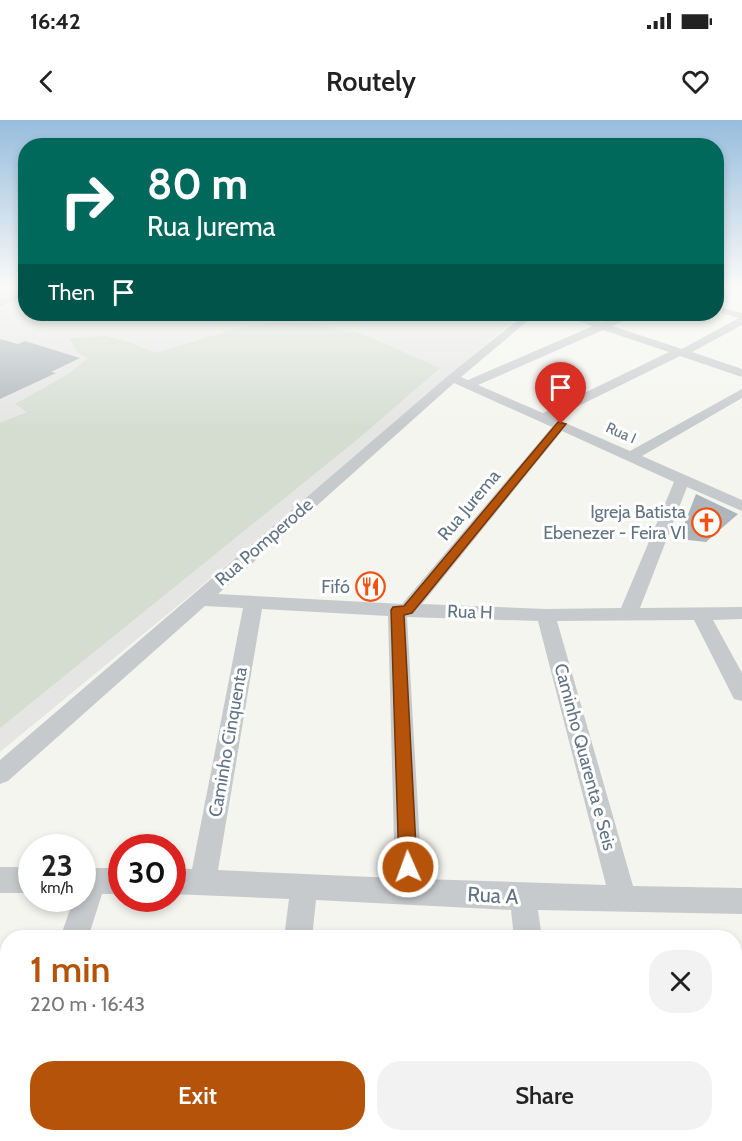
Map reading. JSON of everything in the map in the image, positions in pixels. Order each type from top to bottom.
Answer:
[{"type":"street","name":"Rua Pomperode","points":[[0,774],[504,333]]},
{"type":"street","points":[[470,384],[587,333]]},
{"type":"street","points":[[622,333],[742,374]]},
{"type":"street","points":[[545,417],[719,333]]},
{"type":"street","name":"Rua I","points":[[453,378],[742,506]]},
{"type":"street","points":[[632,456],[742,393]]},
{"type":"street","name":"Rua Jurema","points":[[402,610],[561,424]]},
{"type":"street","points":[[628,614],[682,479]]},
{"type":"street","name":"Rua H","points":[[199,599],[253,604],[546,615],[742,613]]},
{"type":"street","name":"Caminho Cinquenta","points":[[203,880],[253,604]]},
{"type":"street","points":[[402,610],[409,891]]},
{"type":"street","points":[[700,613],[742,693]]},
{"type":"street","name":"Caminho Quarenta e Seis","points":[[546,615],[623,899]]},
{"type":"street","points":[[0,880],[18,880]]},
{"type":"street","name":"Rua A","points":[[186,880],[523,897],[742,901]]},
{"type":"street","points":[[299,930],[304,887]]},
{"type":"street","points":[[523,897],[527,930]]},
{"type":"street","points":[[76,930],[80,912]]},
{"type":"shaded area","points":[[0,333],[500,333],[192,594],[0,752]]},
{"type":"shaded area","points":[[223,333],[356,333],[440,368],[358,439],[0,728],[0,423],[27,412],[15,404],[70,373],[88,358],[79,354],[69,338],[106,336],[156,353]]},
{"type":"building","points":[[0,339],[18,344],[25,341],[80,358],[51,372],[56,373],[0,399]]},
{"type":"building","name":"Igreja Batista Ebenezer - Feira VI","points":[[696,494],[738,514],[706,542],[688,540],[682,530]]},
{"type":"place","name":"Igreja Batista Ebenezer - Feira VI","points":[[707,522]]},
{"type":"place","name":"Fifó","points":[[371,587]]},
{"type":"route","points":[[408,867],[397,610],[407,610],[561,424]]}]
